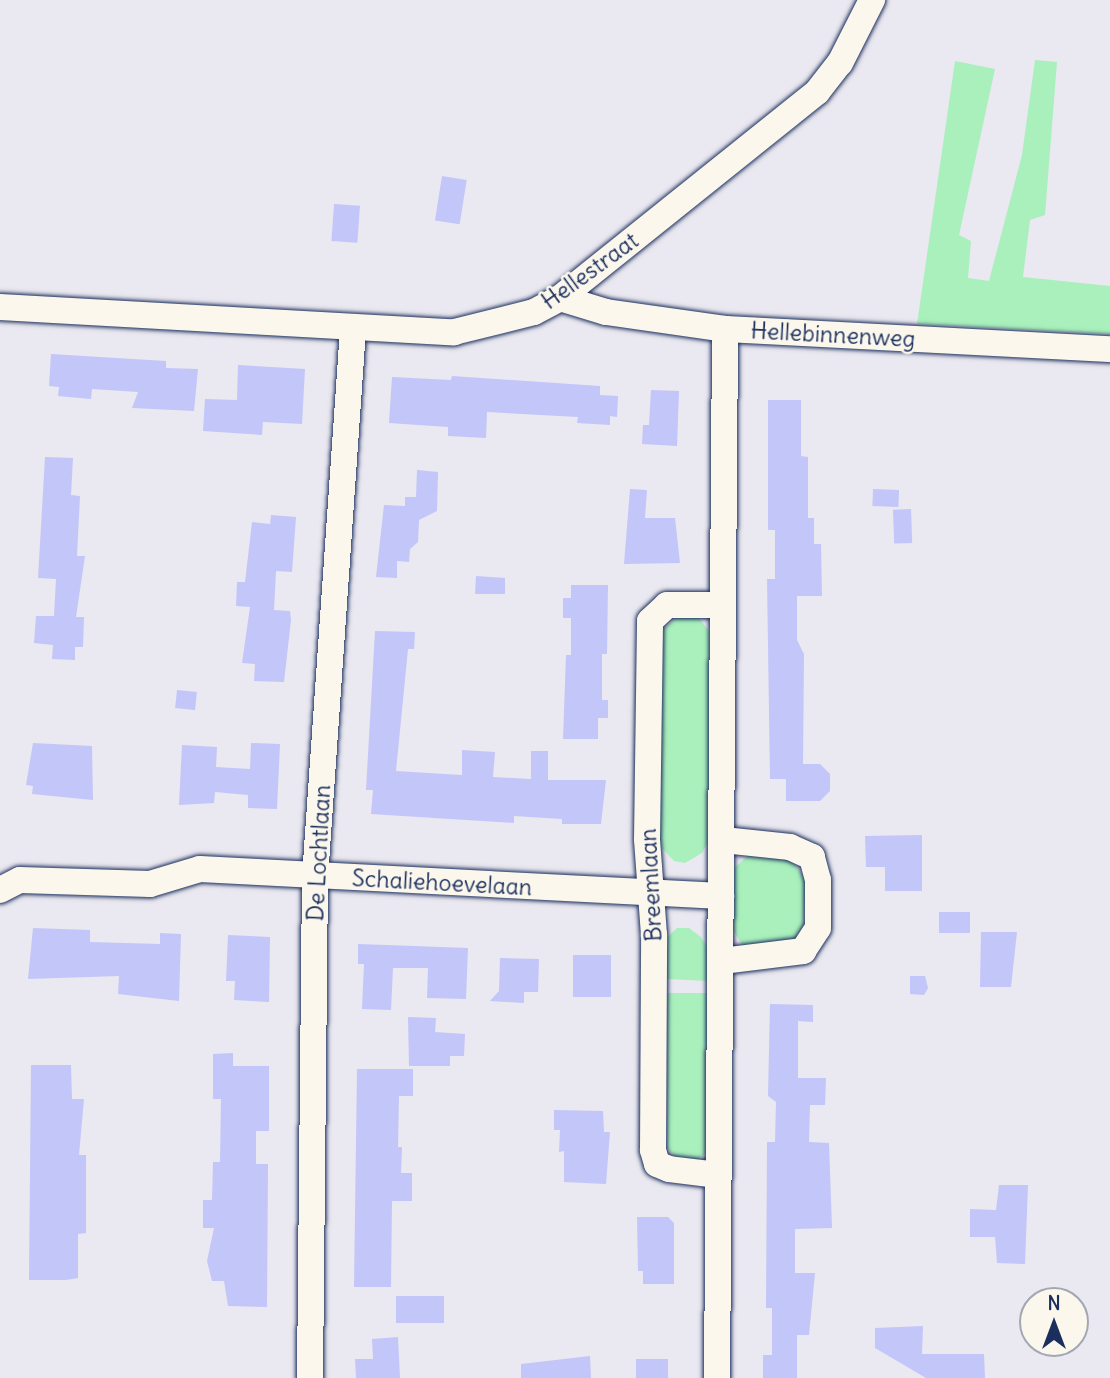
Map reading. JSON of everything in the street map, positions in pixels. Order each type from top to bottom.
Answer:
[{"type":"street","name":"Hellestraat","points":[[0,307],[454,332],[534,312],[559,298],[817,92],[840,63],[872,0]]},
{"type":"street","name":"Hellebinnenweg","points":[[559,298],[606,312],[724,328],[1110,349]]},
{"type":"street","name":"De Lochtlaan","points":[[310,1378],[315,877],[353,328]]},
{"type":"street","points":[[717,1378],[723,840],[724,328]]},
{"type":"street","name":"Breemlaan","points":[[718,1175],[669,1170],[657,1164],[653,1150],[651,893],[648,839],[650,621],[667,605],[723,605]]},
{"type":"street","points":[[722,961],[803,951],[818,928],[817,880],[812,858],[790,847],[723,840]]},
{"type":"street","name":"Schaliehoevelaan","points":[[0,890],[20,880],[150,884],[200,869],[721,896]]},
{"type":"green space","points":[[1035,60],[1057,62],[1045,215],[1030,220],[1023,277],[1110,286],[1110,334],[917,324],[955,61],[995,69],[959,235],[971,241],[968,278],[989,281],[1022,155]]},
{"type":"green space","points":[[677,617],[698,617],[709,631],[710,838],[702,853],[685,863],[674,861],[660,846],[661,632]]},
{"type":"green space","points":[[750,854],[772,854],[793,862],[806,880],[803,932],[789,946],[743,946],[731,927],[733,869]]},
{"type":"green space","points":[[677,928],[689,928],[701,937],[709,950],[709,981],[666,979],[664,940]]},
{"type":"green space","points":[[667,993],[708,993],[707,1152],[698,1160],[676,1157],[667,1148]]},
{"type":"building","points":[[442,176],[467,180],[460,224],[435,220]]},
{"type":"building","points":[[334,204],[360,206],[357,243],[331,241]]},
{"type":"building","points":[[51,354],[166,361],[166,368],[198,369],[194,411],[132,408],[138,392],[92,389],[91,399],[58,396],[59,387],[49,386]]},
{"type":"building","points":[[238,365],[305,369],[302,424],[263,422],[262,435],[203,431],[205,399],[237,400]]},
{"type":"building","points":[[452,376],[600,386],[600,395],[618,396],[617,417],[610,416],[610,425],[577,423],[578,417],[487,412],[486,438],[448,436],[448,427],[389,423],[392,377],[451,380]]},
{"type":"building","points":[[651,390],[679,391],[677,446],[642,444],[643,425],[649,425]]},
{"type":"building","points":[[768,400],[801,400],[801,456],[808,457],[808,518],[814,518],[814,544],[821,544],[822,596],[797,596],[797,640],[804,654],[803,764],[820,764],[830,774],[830,791],[820,801],[786,801],[786,779],[770,779],[767,579],[775,579],[775,530],[768,530]]},
{"type":"building","points":[[45,457],[73,458],[71,495],[80,496],[77,556],[85,556],[76,617],[84,617],[83,647],[75,647],[75,660],[52,659],[53,645],[34,643],[36,616],[54,616],[56,579],[38,578]]},
{"type":"building","points":[[417,470],[438,472],[437,511],[419,520],[418,542],[410,549],[409,562],[397,561],[397,578],[376,577],[384,505],[405,506],[405,497],[416,497]]},
{"type":"building","points":[[630,489],[647,490],[645,518],[675,518],[680,563],[624,564]]},
{"type":"building","points":[[873,489],[899,490],[898,507],[872,506]]},
{"type":"building","points":[[911,509],[912,543],[894,544],[893,510]]},
{"type":"building","points":[[271,515],[296,517],[292,572],[276,571],[274,610],[290,611],[291,620],[284,682],[254,681],[255,664],[242,663],[250,607],[236,606],[237,582],[245,582],[252,522],[270,524]]},
{"type":"building","points":[[476,576],[505,578],[505,594],[475,594]]},
{"type":"building","points":[[571,585],[608,585],[607,654],[602,654],[602,700],[608,700],[608,718],[598,718],[598,739],[563,739],[566,655],[571,655],[571,618],[563,618],[563,598],[571,598]]},
{"type":"building","points":[[375,631],[415,632],[414,649],[408,649],[396,771],[462,775],[462,750],[495,752],[493,777],[531,779],[531,751],[548,751],[548,780],[606,780],[601,824],[562,824],[562,819],[514,816],[514,823],[371,814],[373,790],[366,790]]},
{"type":"building","points":[[177,690],[197,692],[195,710],[175,708]]},
{"type":"building","points":[[33,743],[92,746],[93,800],[32,794],[33,786],[26,785]]},
{"type":"building","points":[[251,743],[280,744],[277,809],[248,808],[248,795],[215,792],[214,803],[179,805],[182,745],[217,747],[216,767],[250,769]]},
{"type":"building","points":[[922,835],[922,891],[885,891],[885,867],[866,867],[865,836]]},
{"type":"building","points":[[939,912],[970,912],[970,933],[939,933]]},
{"type":"building","points":[[33,928],[90,930],[90,942],[160,944],[160,933],[181,934],[179,1001],[118,994],[119,976],[28,979]]},
{"type":"building","points":[[981,932],[1017,932],[1011,987],[980,987]]},
{"type":"building","points":[[228,935],[270,937],[269,1002],[234,1000],[235,981],[226,981]]},
{"type":"building","points":[[358,944],[468,948],[466,999],[427,998],[428,968],[393,968],[391,1010],[362,1009],[364,964],[358,964]]},
{"type":"building","points":[[573,955],[611,955],[611,997],[573,997]]},
{"type":"building","points":[[500,958],[539,959],[538,992],[524,992],[524,1003],[490,1001],[499,991]]},
{"type":"building","points":[[910,976],[925,976],[928,988],[924,995],[910,994]]},
{"type":"building","points":[[770,1004],[813,1005],[813,1022],[798,1021],[798,1078],[826,1078],[825,1105],[810,1105],[809,1142],[829,1143],[832,1228],[795,1229],[795,1273],[815,1273],[809,1335],[797,1335],[797,1378],[763,1378],[763,1355],[772,1355],[772,1308],[766,1308],[767,1142],[775,1142],[776,1102],[768,1096]]},
{"type":"building","points":[[408,1017],[436,1018],[435,1032],[465,1034],[464,1056],[450,1056],[450,1066],[409,1066]]},
{"type":"building","points":[[233,1053],[233,1066],[269,1066],[269,1131],[256,1131],[256,1164],[268,1164],[267,1307],[228,1306],[224,1281],[212,1281],[207,1261],[214,1228],[203,1228],[203,1200],[212,1200],[213,1162],[220,1162],[221,1099],[213,1099],[213,1054]]},
{"type":"building","points":[[31,1065],[71,1065],[72,1099],[84,1099],[79,1155],[86,1155],[86,1233],[78,1234],[78,1278],[29,1280]]},
{"type":"building","points":[[357,1069],[413,1069],[413,1096],[399,1096],[398,1147],[402,1147],[401,1173],[412,1173],[412,1201],[392,1201],[391,1287],[354,1287]]},
{"type":"building","points":[[554,1110],[603,1111],[604,1132],[610,1132],[606,1184],[564,1182],[564,1151],[559,1152],[560,1130],[554,1130]]},
{"type":"building","points":[[999,1185],[1028,1185],[1025,1264],[997,1263],[995,1237],[970,1237],[970,1209],[996,1210]]},
{"type":"building","points":[[637,1217],[668,1217],[674,1223],[674,1284],[643,1284],[643,1271],[638,1271]]},
{"type":"building","points":[[396,1296],[444,1296],[444,1323],[396,1323]]},
{"type":"building","points":[[923,1326],[922,1354],[984,1354],[985,1378],[926,1378],[875,1348],[875,1328]]},
{"type":"building","points":[[398,1337],[400,1378],[356,1378],[355,1359],[373,1359],[372,1339]]},
{"type":"building","points":[[590,1356],[591,1378],[521,1378],[521,1364]]},
{"type":"building","points":[[636,1359],[668,1359],[668,1378],[636,1378]]}]
